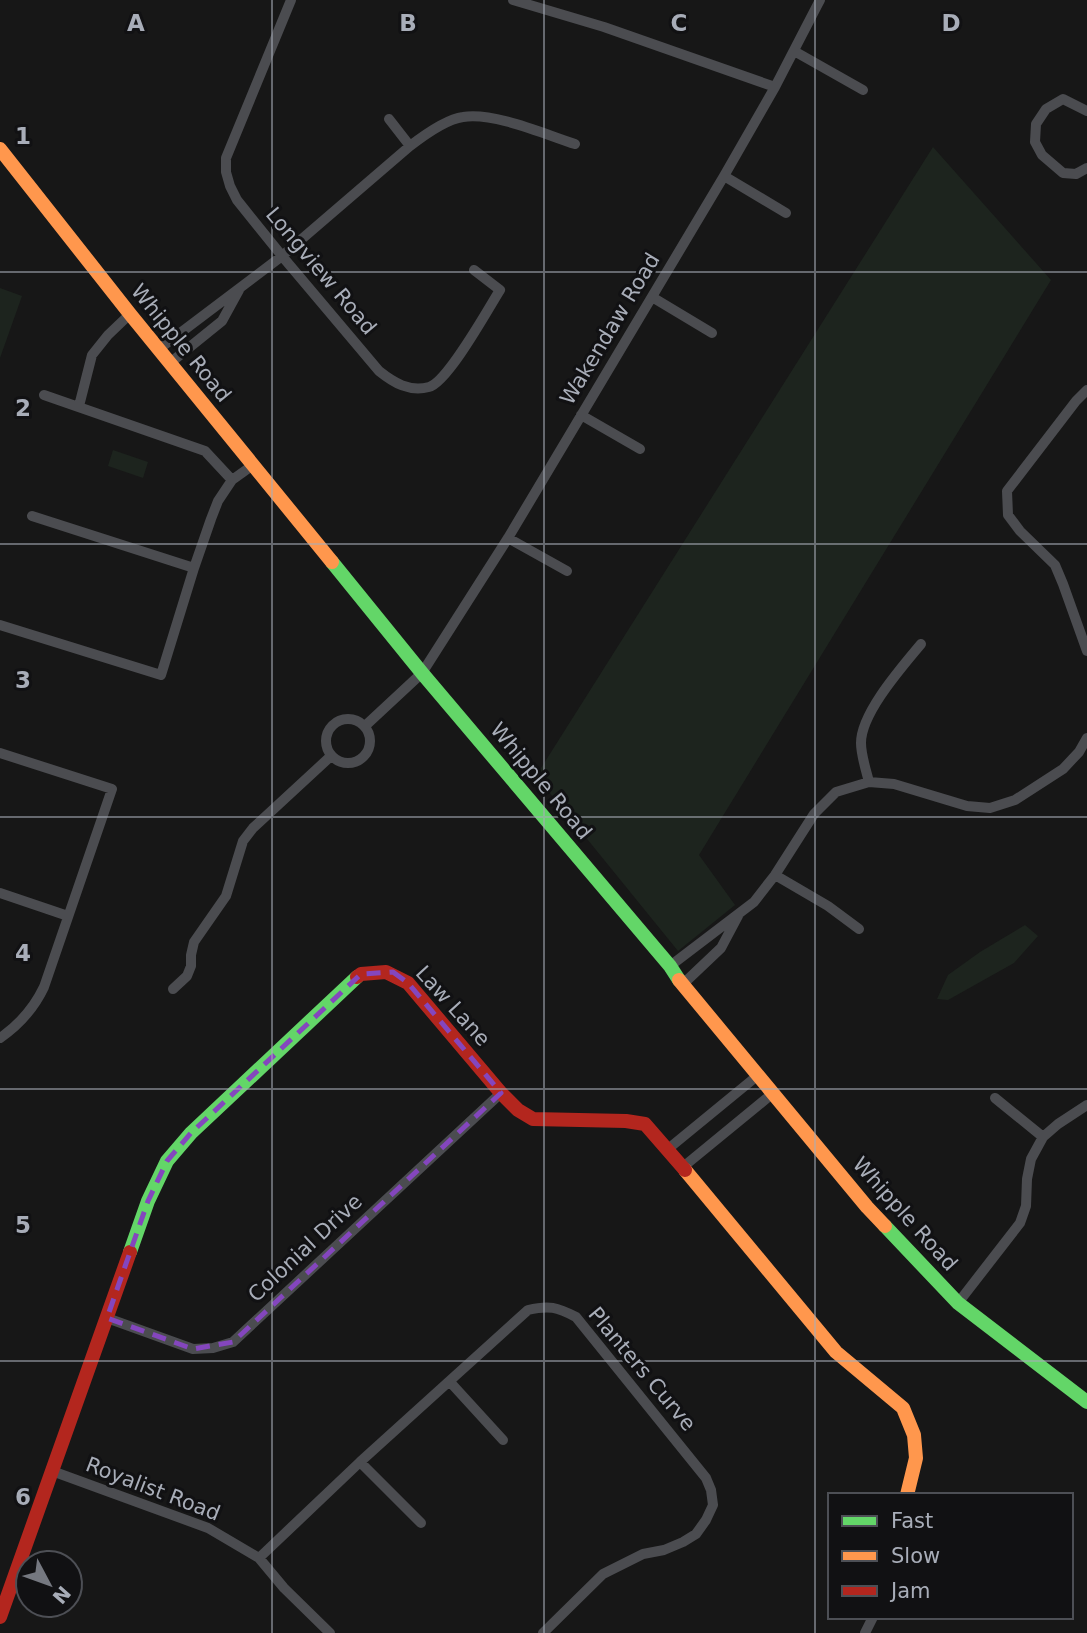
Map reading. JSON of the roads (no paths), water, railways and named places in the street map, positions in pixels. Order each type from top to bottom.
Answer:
[{"type":"street","name":"Longview Road","points":[[290,0],[226,158],[226,172],[237,200],[379,371],[395,383],[413,388],[432,386],[447,372],[500,290],[474,270]]},
{"type":"street","points":[[513,0],[604,27],[775,88]]},
{"type":"street","name":"Wakendaw Road","points":[[365,726],[422,673],[508,538],[724,177],[775,88],[820,0]]},
{"type":"street","points":[[794,51],[863,90]]},
{"type":"street","points":[[1087,111],[1063,99],[1046,109],[1036,124],[1035,142],[1042,155],[1063,173],[1076,174],[1087,168]]},
{"type":"street","points":[[159,349],[282,256],[410,146],[430,132],[461,117],[489,116],[575,144]]},
{"type":"street","points":[[389,119],[410,146]]},
{"type":"street","name":"Whipple Road","points":[[0,149],[130,314],[422,673],[670,966],[682,985],[867,1207],[958,1303],[1087,1402]]},
{"type":"street","points":[[724,177],[786,213]]},
{"type":"street","points":[[170,363],[222,321],[241,287]]},
{"type":"street","points":[[652,297],[712,332]]},
{"type":"street","points":[[79,406],[92,355],[130,314]]},
{"type":"street","points":[[1087,390],[1007,491],[1008,515],[1020,531],[1055,565],[1087,651]]},
{"type":"street","points":[[44,395],[205,451],[232,480]]},
{"type":"street","points":[[580,415],[640,449]]},
{"type":"street","points":[[0,625],[161,675],[218,501],[232,480],[253,466]]},
{"type":"street","points":[[32,516],[194,568]]},
{"type":"street","points":[[508,538],[567,571]]},
{"type":"street","points":[[869,782],[860,743],[868,715],[921,644]]},
{"type":"street","points":[[352,718],[365,726],[371,739],[363,758],[343,763],[331,756],[326,741],[331,727],[344,719],[352,718]]},
{"type":"street","points":[[670,966],[754,902],[775,875],[814,814],[836,792],[869,782],[894,784],[967,806],[990,808],[1015,800],[1063,769],[1079,752],[1087,738]]},
{"type":"street","points":[[0,753],[112,789],[44,987],[37,1002],[15,1027],[0,1038]]},
{"type":"street","points":[[173,989],[187,976],[194,942],[226,896],[243,841],[253,828],[331,756]]},
{"type":"street","points":[[775,875],[828,906],[859,929]]},
{"type":"street","points":[[0,893],[68,916]]},
{"type":"street","points":[[682,985],[721,948],[738,916]]},
{"type":"street","name":"Law Lane","points":[[0,1617],[148,1200],[167,1161],[191,1132],[362,974],[378,971],[393,972],[408,983],[518,1111],[533,1119],[626,1121],[645,1124],[684,1167],[836,1352],[903,1408],[914,1435],[916,1458],[907,1493]]},
{"type":"street","points":[[668,1149],[757,1076]]},
{"type":"street","name":"Colonial Drive","points":[[107,1318],[193,1349],[213,1348],[233,1342],[500,1093]]},
{"type":"street","points":[[684,1167],[772,1094]]},
{"type":"street","points":[[995,1098],[1043,1138]]},
{"type":"street","points":[[958,1303],[1020,1223],[1026,1206],[1031,1159],[1043,1138],[1058,1124],[1087,1105]]},
{"type":"street","name":"Planters Curve","points":[[259,1558],[360,1462],[528,1310],[543,1306],[557,1307],[576,1317],[706,1478],[713,1506],[695,1534],[664,1550],[643,1553],[603,1574],[543,1633]]},
{"type":"street","points":[[450,1382],[503,1440]]},
{"type":"street","points":[[360,1462],[421,1523]]},
{"type":"street","name":"Royalist Road","points":[[52,1471],[208,1528],[259,1558],[284,1588],[330,1633]]}]
